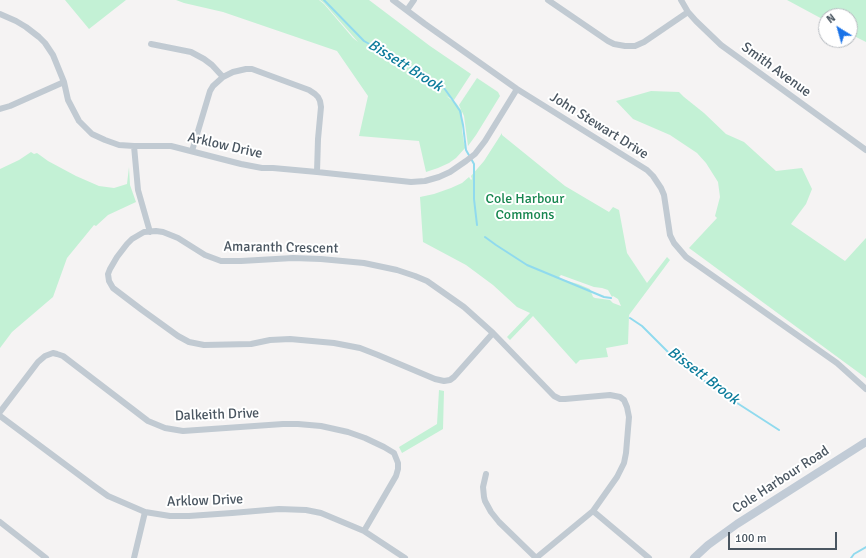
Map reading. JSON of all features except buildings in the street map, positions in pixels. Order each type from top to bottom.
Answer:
[{"type":"main road","name":"Cole Harbour Road","points":[[694,558],[708,545],[736,524],[866,442]]},
{"type":"street","name":"John Stewart Drive","points":[[393,0],[431,29],[517,89],[647,170],[661,188],[664,195],[670,234],[674,243],[686,257],[837,363],[866,389]]},
{"type":"street","points":[[407,10],[414,0]]},
{"type":"street","points":[[548,0],[614,44],[625,46],[635,46],[644,42],[688,12]]},
{"type":"street","name":"Smith Avenue","points":[[681,0],[688,12],[722,45],[866,150]]},
{"type":"street","name":"Arklow Drive","points":[[0,14],[21,24],[45,43],[53,56],[64,82],[68,100],[79,121],[92,134],[119,145],[171,146],[262,168],[411,182],[425,181],[439,177],[460,166],[472,156],[485,141],[517,89]]},
{"type":"street","points":[[150,44],[196,54],[212,65],[223,77]]},
{"type":"street","points":[[192,151],[210,91],[213,86],[223,77],[237,70],[252,69],[309,90],[315,94],[320,101],[321,107],[317,172]]},
{"type":"street","points":[[0,109],[64,82]]},
{"type":"street","points":[[134,146],[138,190],[150,232]]},
{"type":"street","name":"Amaranth Crescent","points":[[493,333],[454,377],[450,380],[444,381],[435,379],[360,348],[334,343],[290,339],[270,340],[251,344],[204,345],[189,342],[174,334],[136,306],[113,288],[109,281],[108,271],[127,244],[139,234],[144,232],[163,232],[185,242],[205,255],[221,260],[241,261],[293,258],[321,259],[364,263],[415,276],[431,284],[464,307],[493,333],[554,396],[560,399],[565,399],[610,394],[622,398],[629,412],[624,463],[617,477],[593,511]]},
{"type":"street","name":"Dalkeith Drive","points":[[0,412],[38,362],[45,356],[53,353],[63,356],[148,421],[165,428],[183,431],[298,424],[321,426],[348,432],[365,438],[394,453],[398,463],[396,476],[364,530]]},
{"type":"street","name":"Arklow Drive","points":[[0,416],[108,496],[145,512],[170,516],[189,516],[279,508],[299,509],[321,513],[364,530],[405,558]]},
{"type":"street","points":[[486,474],[483,487],[484,496],[491,512],[499,522],[536,558],[593,511],[649,558]]},
{"type":"street","points":[[134,558],[145,512]]},
{"type":"street","points":[[0,522],[46,558]]},
{"type":"green space","points":[[65,0],[126,0],[89,29]]},
{"type":"green space","points":[[176,0],[319,0],[358,42],[324,3],[320,0],[369,0],[430,46],[471,74],[454,100],[446,96],[456,103],[462,111],[462,130],[466,147],[449,163],[426,172],[419,141],[359,136],[368,96],[337,51],[223,12]]},
{"type":"green space","points":[[787,0],[866,0],[866,42],[858,38],[858,8],[818,8],[818,17]]},
{"type":"green space","points":[[477,78],[498,92],[500,96],[468,146],[464,116],[459,105]]},
{"type":"green space","points":[[651,91],[679,92],[726,134],[744,142],[776,171],[802,168],[812,189],[806,204],[791,224],[845,261],[866,238],[866,378],[689,248],[717,218],[715,216],[720,197],[718,182],[706,163],[697,153],[670,135],[633,119],[616,101]]},
{"type":"green space","name":"Cole Harbour Commons","points":[[502,133],[502,135],[565,186],[609,212],[613,207],[619,210],[627,253],[647,283],[667,257],[670,260],[629,315],[628,344],[606,348],[608,357],[580,360],[576,364],[533,316],[510,340],[507,337],[530,313],[517,307],[493,285],[466,265],[423,242],[420,197],[451,188],[462,183],[469,177],[471,180],[471,176],[484,161]],"holes":[[[561,275],[594,287],[608,290],[612,297],[613,296],[618,299],[621,306],[610,300],[595,298],[593,297],[590,289],[559,277]]]},
{"type":"green space","points":[[31,152],[34,154],[37,153],[48,161],[76,176],[99,186],[114,188],[127,184],[129,167],[130,185],[136,202],[108,215],[96,226],[94,225],[67,258],[53,297],[12,332],[0,348],[0,169],[19,160]]},
{"type":"green space","points":[[439,390],[444,391],[443,429],[402,453],[399,447],[437,424]]},
{"type":"waterway","name":"Bissett Brook","points":[[324,0],[364,41],[429,78],[444,88],[452,99],[460,111],[466,150],[474,164],[474,199],[477,225]]},
{"type":"waterway","name":"Bissett Brook","points":[[485,237],[527,265],[604,297],[611,298]]},
{"type":"waterway","name":"Bissett Brook","points":[[630,318],[642,326],[672,356],[699,377],[779,430]]},
{"type":"waterway","points":[[851,558],[854,554],[866,547]]}]
